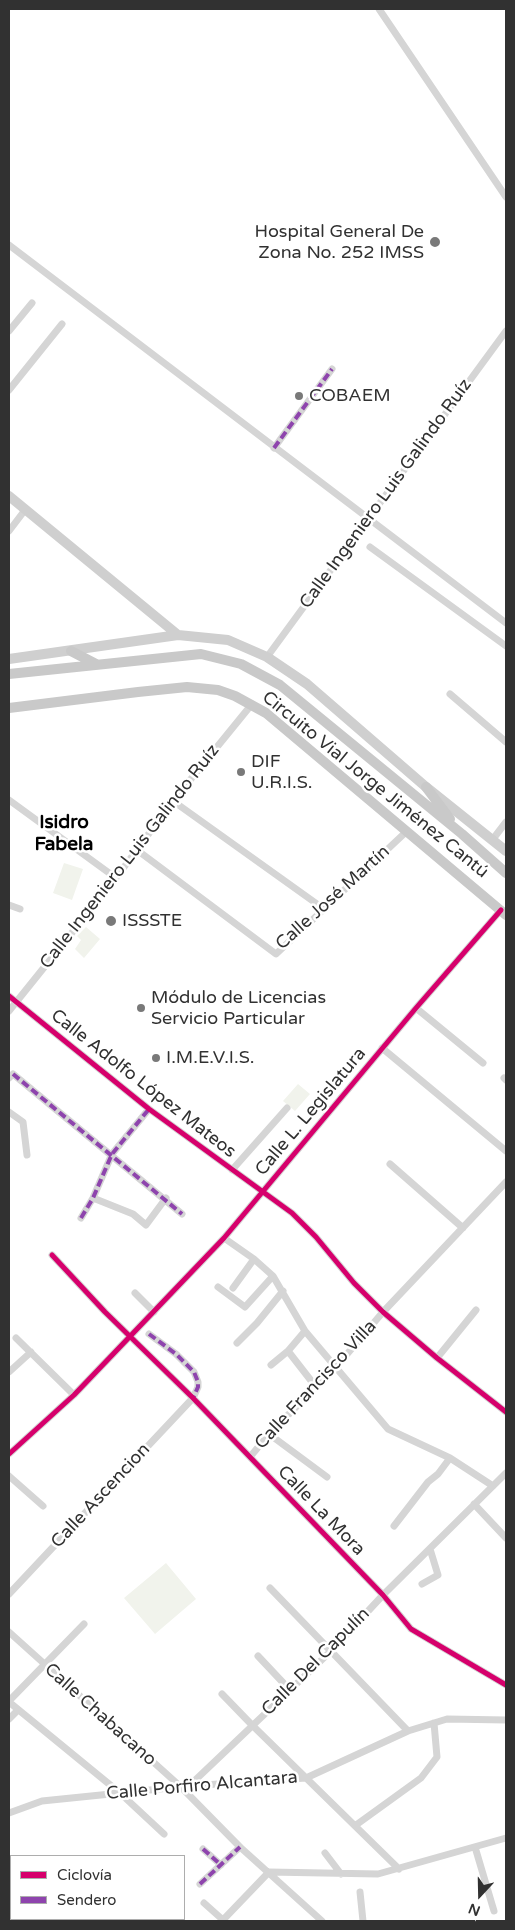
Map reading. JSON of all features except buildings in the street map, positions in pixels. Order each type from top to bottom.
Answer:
[{"type":"main road","points":[[71,651],[96,664]]},
{"type":"main road","name":"Circuito Vial Jorge Jiménez Cantú","points":[[9,674],[201,654],[241,664],[280,685],[462,834],[506,873]]},
{"type":"main road","name":"Circuito Vial Jorge Jiménez Cantú","points":[[9,708],[187,687],[218,690],[236,696],[266,713],[438,857],[448,861],[500,903],[504,910]]},
{"type":"main road","points":[[426,787],[462,834]]},
{"type":"street","points":[[379,9],[506,197]]},
{"type":"street","points":[[9,245],[506,623]]},
{"type":"street","points":[[9,331],[32,303]]},
{"type":"street","points":[[9,390],[62,324]]},
{"type":"street","name":"Calle Ingeniero Luis Galindo Ruíz","points":[[267,657],[506,331]]},
{"type":"street","points":[[274,448],[332,369]]},
{"type":"street","points":[[9,496],[178,635]]},
{"type":"street","points":[[9,531],[25,510]]},
{"type":"street","points":[[370,547],[506,646]]},
{"type":"street","name":"Circuito Vial Jorge Jiménez Cantú","points":[[9,659],[178,635],[228,640],[267,657],[307,684],[426,787],[506,851]]},
{"type":"street","points":[[450,694],[506,742]]},
{"type":"street","name":"Calle Ingeniero Luis Galindo Ruíz","points":[[9,1011],[116,878],[173,801],[252,704]]},
{"type":"street","points":[[9,800],[116,878]]},
{"type":"street","points":[[173,801],[324,909]]},
{"type":"street","points":[[493,839],[506,822]]},
{"type":"street","name":"Calle José Martín","points":[[137,850],[276,954],[407,831]]},
{"type":"street","points":[[9,905],[20,909]]},
{"type":"street","name":"Calle L. Legislatura","points":[[9,1454],[74,1395],[224,1238],[416,1008],[504,910]]},
{"type":"street","name":"Calle Adolfo López Mateos","points":[[9,996],[149,1109],[292,1213],[316,1237],[354,1283],[383,1312],[436,1358],[506,1412]]},
{"type":"street","points":[[416,1008],[483,1064]]},
{"type":"street","points":[[382,1048],[506,1151]]},
{"type":"street","points":[[9,1078],[12,1074],[166,1198],[182,1214]]},
{"type":"street","points":[[232,1170],[287,1108]]},
{"type":"street","points":[[81,1218],[93,1198],[112,1154],[149,1109]]},
{"type":"street","points":[[9,1112],[23,1122],[27,1156]]},
{"type":"street","points":[[390,1164],[462,1228]]},
{"type":"street","name":"Calle Francisco Villa","points":[[250,1457],[269,1434],[336,1367],[383,1312],[506,1182]]},
{"type":"street","points":[[93,1198],[132,1214],[146,1225],[166,1198]]},
{"type":"street","points":[[224,1238],[254,1259],[273,1276],[305,1331],[388,1429],[450,1458],[493,1486]]},
{"type":"street","name":"Calle La Mora","points":[[52,1255],[105,1312],[193,1398],[384,1595],[411,1629],[506,1685]]},
{"type":"street","points":[[233,1288],[254,1259]]},
{"type":"street","points":[[218,1288],[245,1307],[273,1276]]},
{"type":"street","points":[[237,1343],[257,1323],[283,1291]]},
{"type":"street","points":[[135,1292],[154,1312]]},
{"type":"street","points":[[436,1358],[476,1310]]},
{"type":"street","points":[[271,1365],[288,1351],[305,1331]]},
{"type":"street","points":[[148,1334],[176,1354],[194,1372],[198,1387],[193,1398]]},
{"type":"street","points":[[16,1338],[74,1395]]},
{"type":"street","points":[[288,1351],[316,1387]]},
{"type":"street","points":[[9,1372],[31,1352]]},
{"type":"street","name":"Calle Ascencion","points":[[9,1594],[193,1398]]},
{"type":"street","points":[[269,1434],[328,1476]]},
{"type":"street","points":[[394,1526],[428,1482],[438,1474],[450,1458]]},
{"type":"street","name":"Calle Del Capulín","points":[[185,1786],[331,1651],[384,1595],[506,1474]]},
{"type":"street","points":[[9,1476],[43,1506]]},
{"type":"street","points":[[474,1504],[506,1538]]},
{"type":"street","points":[[422,1584],[438,1574],[430,1549]]},
{"type":"street","points":[[270,1588],[408,1731]]},
{"type":"street","points":[[84,1624],[9,1702],[120,1793],[164,1834]]},
{"type":"street","name":"Calle Chabacano","points":[[9,1632],[185,1786],[240,1847],[269,1872],[318,1920]]},
{"type":"street","points":[[258,1656],[289,1689]]},
{"type":"street","points":[[222,1694],[252,1726],[356,1825],[399,1869]]},
{"type":"street","points":[[9,1719],[18,1710]]},
{"type":"street","name":"Calle Porfiro Alcantara","points":[[9,1813],[42,1801],[185,1786],[306,1778],[408,1731],[434,1723],[447,1720],[506,1720]]},
{"type":"street","points":[[356,1825],[421,1778],[437,1757],[434,1723]]},
{"type":"street","points":[[204,1903],[223,1921],[269,1872],[378,1874],[506,1838]]},
{"type":"street","points":[[200,1884],[240,1847]]},
{"type":"street","points":[[475,1848],[494,1911]]},
{"type":"street","points":[[203,1849],[221,1865]]},
{"type":"street","points":[[325,1853],[341,1874]]},
{"type":"street","points":[[360,1892],[362,1921]]},
{"type":"shaded area","points":[[64,863],[83,869],[72,900],[53,893]]},
{"type":"shaded area","points":[[86,927],[100,939],[84,958],[75,949],[81,940],[77,936]]},
{"type":"shaded area","points":[[298,1084],[310,1094],[295,1111],[283,1101]]},
{"type":"shaded area","points":[[166,1563],[196,1599],[155,1634],[124,1598]]},
{"type":"marked path","points":[[274,448],[332,369]]},
{"type":"marked path","points":[[13,1074],[182,1214]]},
{"type":"marked path","points":[[81,1218],[93,1198],[112,1154],[149,1109]]},
{"type":"marked path","points":[[149,1334],[176,1354],[194,1372],[198,1387],[193,1398]]},
{"type":"marked path","points":[[200,1884],[240,1847]]},
{"type":"marked path","points":[[203,1849],[221,1865]]},
{"type":"cycle path","points":[[9,1454],[74,1395],[224,1238],[416,1008],[501,910]]},
{"type":"cycle path","points":[[9,996],[149,1109],[292,1213],[316,1237],[354,1283],[383,1312],[437,1358],[506,1412]]},
{"type":"cycle path","points":[[52,1255],[105,1312],[193,1398],[383,1595],[411,1629],[506,1685]]},
{"type":"place","name":"Hospital General De Zona No. 252 IMSS","points":[[435,242]]},
{"type":"place","name":"COBAEM","points":[[299,396]]},
{"type":"place","name":"DIF U.R.I.S.","points":[[241,772]]},
{"type":"place","name":"ISSSTE","points":[[111,921]]},
{"type":"place","name":"Módulo de Licencias Servicio Particular","points":[[141,1008]]},
{"type":"place","name":"I.M.E.V.I.S.","points":[[156,1058]]},
{"type":"district","name":"Isidro Fabela","points":[[64,834]]}]
